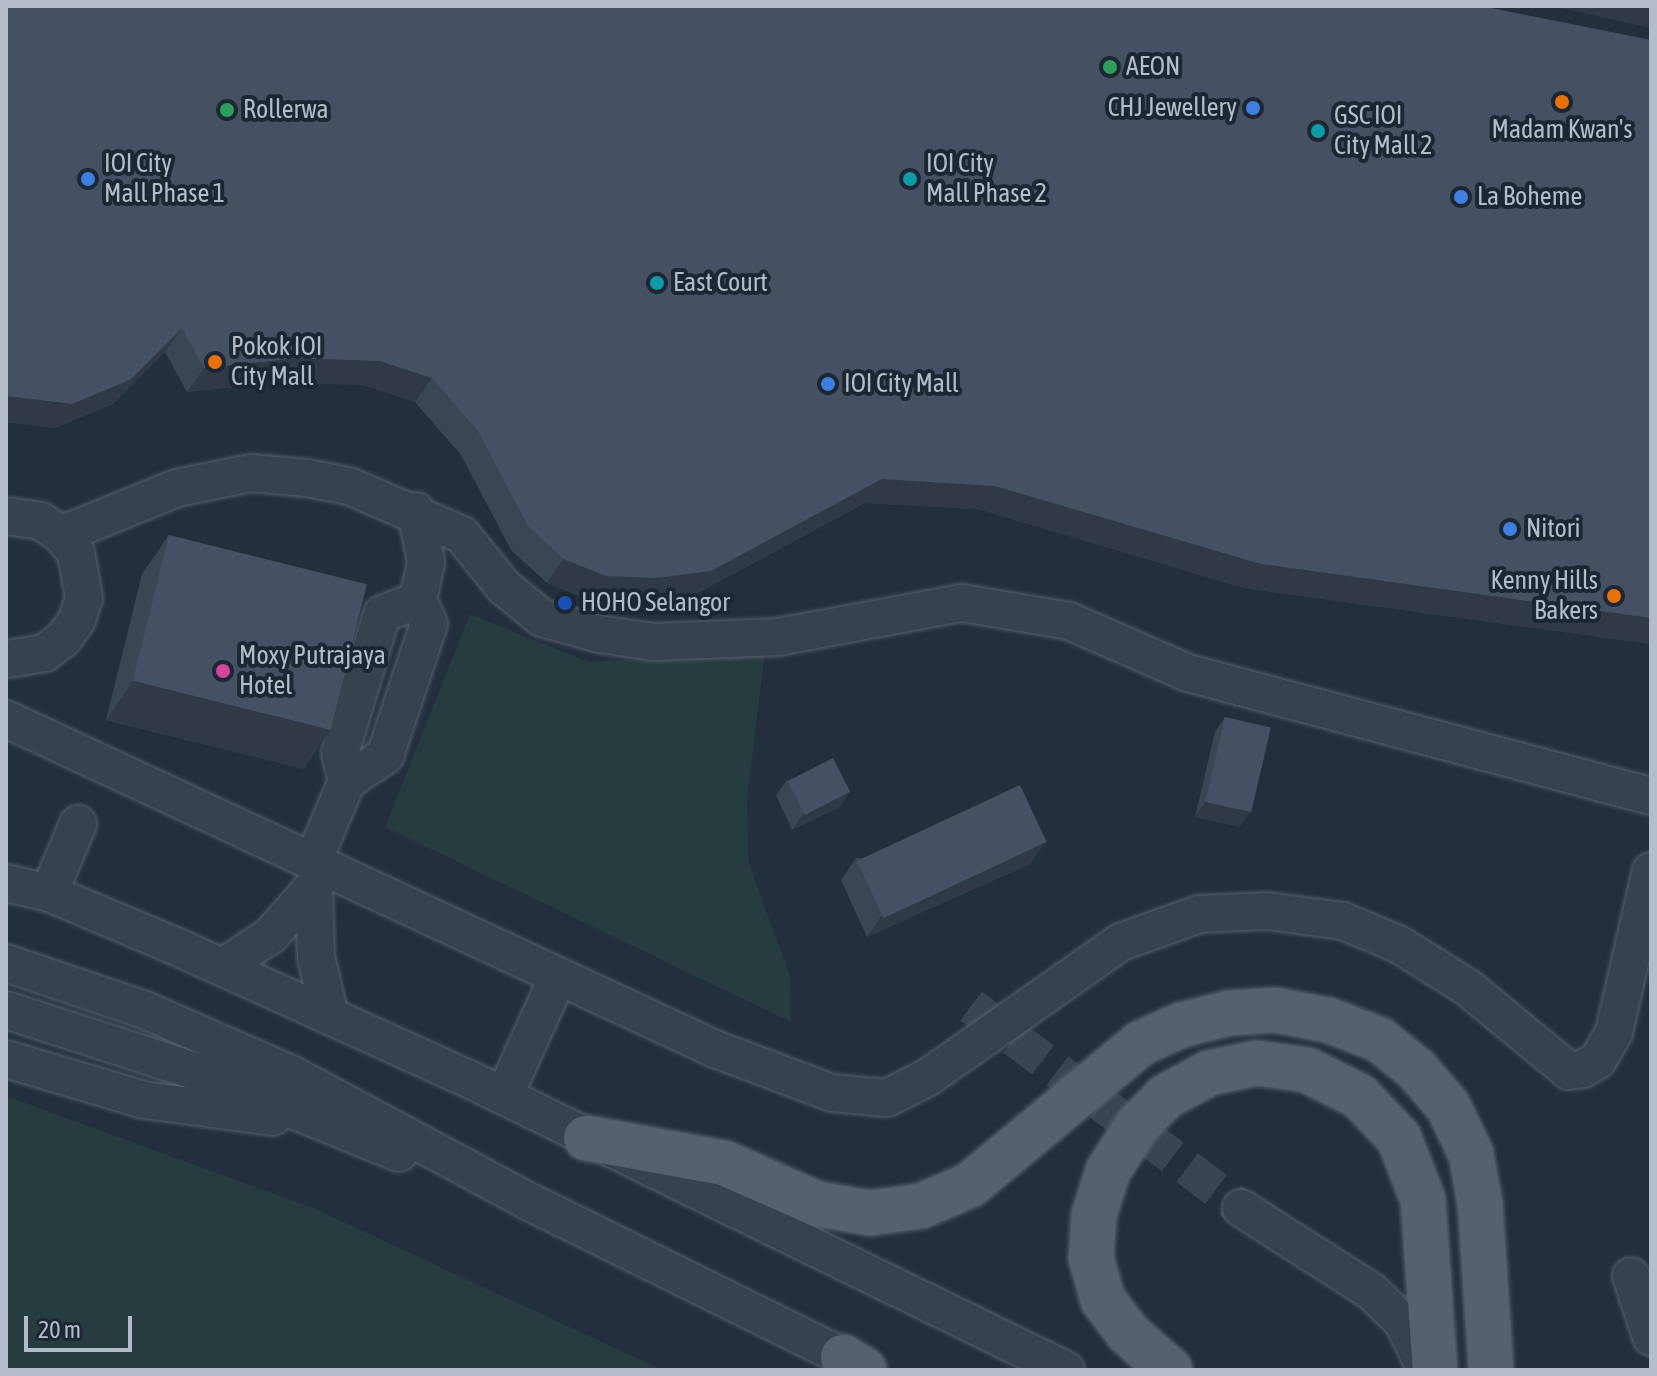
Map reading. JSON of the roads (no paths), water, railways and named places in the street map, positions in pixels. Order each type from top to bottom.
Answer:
[{"type":"main road","points":[[586,1138],[724,1163],[817,1204],[870,1213],[921,1206],[970,1185],[1141,1043],[1181,1025],[1229,1013],[1275,1010],[1328,1020],[1380,1040],[1416,1069],[1448,1106],[1471,1154],[1480,1203],[1491,1370]]},
{"type":"main road","points":[[1170,1370],[1128,1333],[1103,1300],[1091,1258],[1094,1215],[1108,1171],[1137,1126],[1165,1097],[1209,1073],[1257,1063],[1307,1070],[1359,1096],[1399,1138],[1423,1200],[1435,1370]]},
{"type":"street","points":[[61,535],[177,488],[251,473],[349,486],[416,511],[462,535],[504,587],[542,618],[599,634],[654,642],[778,637],[962,603],[1069,621],[1188,673],[1651,796]]},
{"type":"street","points":[[314,859],[347,781],[385,756],[429,624],[418,600],[426,562],[416,511]]},
{"type":"street","points":[[6,516],[41,521],[61,535],[76,553],[83,575],[77,620],[45,653],[6,659]]},
{"type":"street","points":[[347,781],[340,753],[382,614],[418,600]]},
{"type":"street","points":[[6,719],[314,859],[558,977],[775,1075],[832,1093],[887,1098],[930,1076],[1121,942],[1199,914],[1267,911],[1343,921],[1400,945],[1467,987],[1569,1071],[1598,1060],[1614,1032],[1651,871]]},
{"type":"street","points":[[49,893],[78,824]]},
{"type":"street","points":[[6,880],[49,893],[223,967],[504,1096],[1066,1370]]},
{"type":"street","points":[[223,967],[271,935],[314,886],[316,957],[330,1016]]},
{"type":"street","points":[[6,963],[145,1010],[280,1069],[532,1203],[859,1366]]},
{"type":"street","points":[[504,1096],[558,977]]},
{"type":"street","points":[[6,1010],[210,1076],[318,1123],[532,1203]]},
{"type":"street","points":[[6,1059],[144,1100],[318,1123]]},
{"type":"street","points":[[1241,1208],[1371,1291],[1403,1322],[1426,1370]]},
{"type":"street","points":[[1631,1276],[1651,1337]]},
{"type":"tunnel","points":[[971,1006],[1241,1208]]},
{"type":"place","name":"AEON","points":[[1110,67]]},
{"type":"place","name":"Madam Kwan's","points":[[1562,102]]},
{"type":"place","name":"CHJ Jewellery","points":[[1253,108]]},
{"type":"place","name":"Rollerwa","points":[[227,110]]},
{"type":"place","name":"GSC IOI City Mall 2","points":[[1318,131]]},
{"type":"place","name":"IOI City Mall Phase 1","points":[[88,179]]},
{"type":"place","name":"IOI City Mall Phase 2","points":[[910,179]]},
{"type":"place","name":"La Boheme","points":[[1461,197]]},
{"type":"place","name":"East Court","points":[[657,283]]},
{"type":"place","name":"Pokok IOI City Mall","points":[[215,362]]},
{"type":"place","name":"IOI City Mall","points":[[828,384]]},
{"type":"place","name":"Nitori","points":[[1510,529]]},
{"type":"place","name":"Kenny Hills Bakers","points":[[1614,596]]},
{"type":"place","name":"HOHO Selangor","points":[[565,603]]},
{"type":"place","name":"Moxy Putrajaya Hotel","points":[[223,671]]}]
